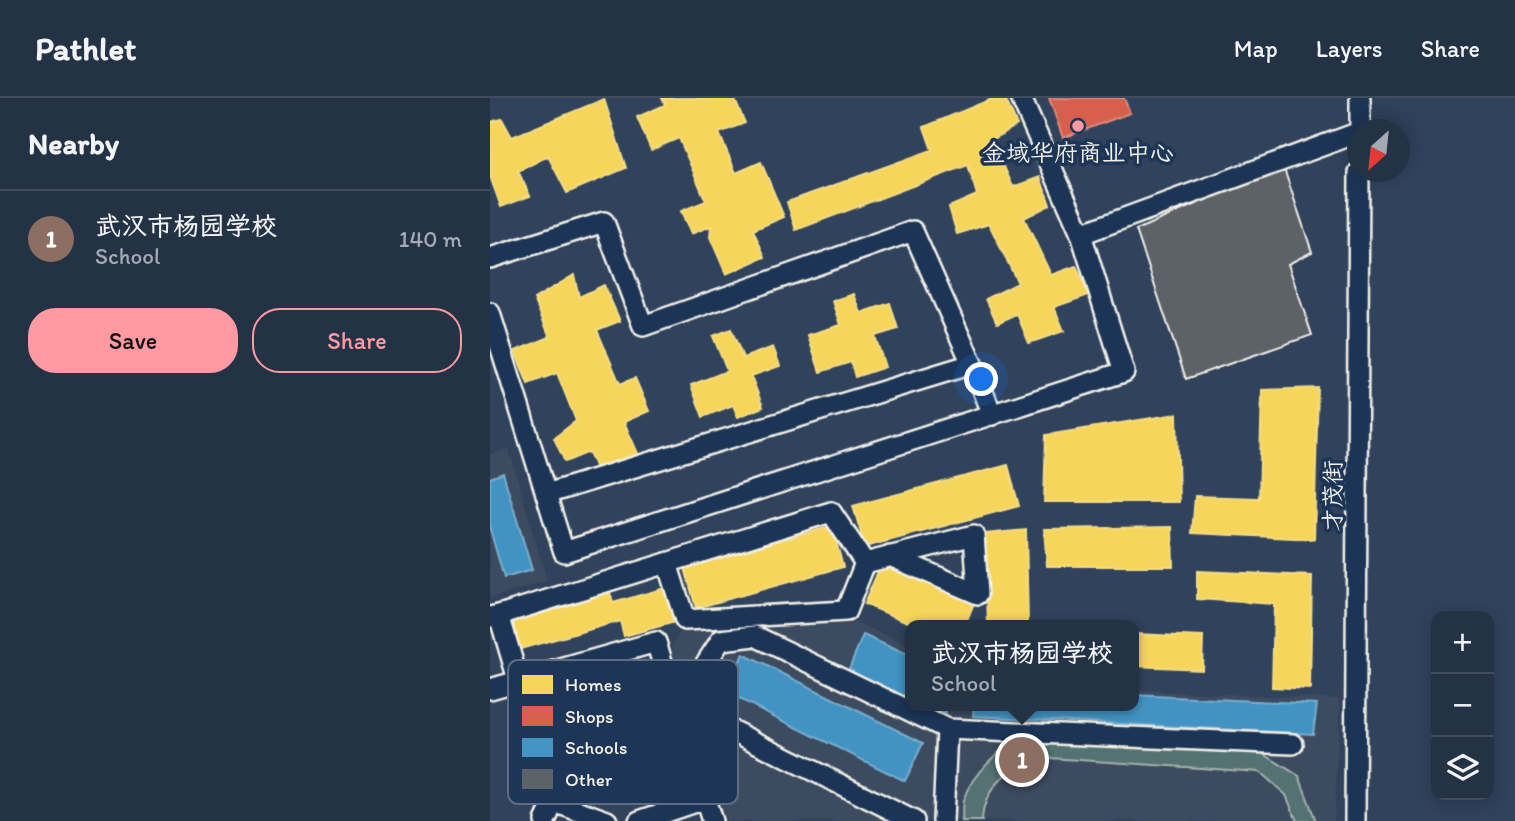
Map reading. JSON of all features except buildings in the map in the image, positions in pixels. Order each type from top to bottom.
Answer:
[{"type":"street","points":[[490,313],[564,552],[1124,372],[1082,234],[1021,98]]},
{"type":"street","points":[[1359,119],[1360,98]]},
{"type":"street","points":[[1082,234],[1347,135]]},
{"type":"street","name":"才茂街","points":[[1355,821],[1359,182]]},
{"type":"street","points":[[490,258],[604,222],[643,326],[913,231],[992,415]]},
{"type":"street","points":[[546,494],[972,364]]},
{"type":"street","points":[[510,660],[494,616],[831,512],[865,563]]},
{"type":"street","points":[[865,563],[890,556],[974,534],[978,594],[890,556]]},
{"type":"street","points":[[667,562],[685,620],[846,611],[865,563]]},
{"type":"street","points":[[708,660],[721,640],[755,636],[905,709]]},
{"type":"street","points":[[592,660],[656,642],[662,660]]},
{"type":"street","points":[[490,689],[508,684]]},
{"type":"street","points":[[910,711],[947,729],[1293,744]]},
{"type":"street","points":[[943,821],[947,729]]},
{"type":"street","points":[[738,734],[911,820]]},
{"type":"street","points":[[545,821],[553,804]]},
{"type":"street","points":[[560,804],[607,821]]},
{"type":"street","points":[[639,821],[689,804]]},
{"type":"street","points":[[706,804],[712,821]]},
{"type":"shaded area","points":[[509,449],[547,581],[490,598],[490,454]]},
{"type":"shaded area","points":[[857,623],[905,643],[905,711],[1139,711],[1139,690],[1340,699],[1334,821],[726,821],[721,804],[738,804],[738,660],[675,660],[671,648],[682,629]]},
{"type":"green space","points":[[1022,739],[1262,753],[1299,776],[1316,821],[1297,821],[1286,795],[1260,772],[1034,757],[1015,767],[998,782],[987,799],[982,821],[962,821],[963,801],[973,780],[1004,748]]},
{"type":"place","name":"金域华府商业中心","points":[[1078,126]]},
{"type":"place","name":"武汉市杨园学校","points":[[1022,760]]}]
